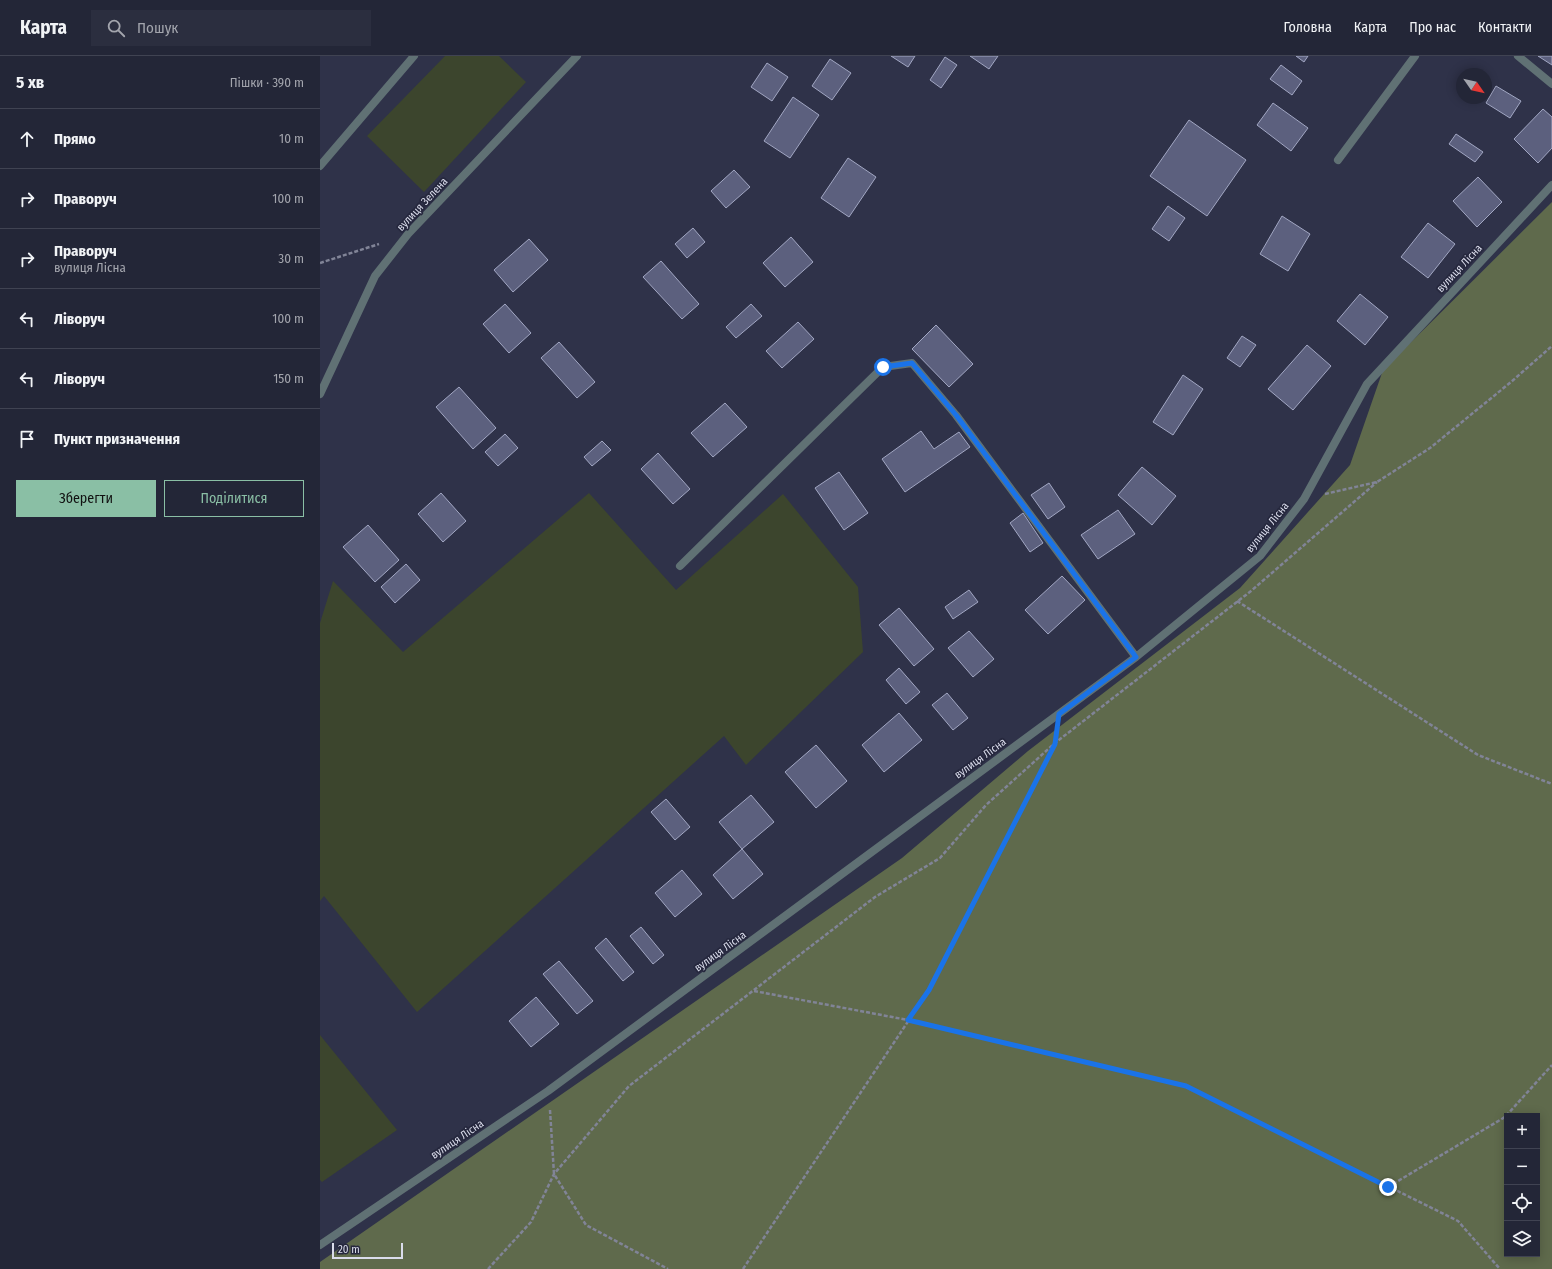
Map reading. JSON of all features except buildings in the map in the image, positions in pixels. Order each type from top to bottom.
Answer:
[{"type":"street","points":[[320,166],[414,56]]},
{"type":"street","name":"вулиця Зелена","points":[[320,394],[375,276],[408,234],[576,56]]},
{"type":"street","points":[[1338,160],[1415,56]]},
{"type":"street","points":[[1518,56],[1552,84]]},
{"type":"street","name":"вулиця Лісна","points":[[320,1245],[548,1091],[1136,657],[1260,556],[1304,499],[1367,384],[1552,185]]},
{"type":"street","points":[[680,566],[883,367],[912,363],[956,415],[1136,657]]},
{"type":"path","points":[[320,262],[408,234]]},
{"type":"path","points":[[488,1269],[531,1222],[554,1174],[629,1086],[875,898],[940,858],[986,805],[1055,744],[1238,601],[1377,482],[1430,448],[1511,382],[1552,346]]},
{"type":"path","points":[[1304,499],[1377,482]]},
{"type":"path","points":[[1219,589],[1478,755],[1552,784]]},
{"type":"path","points":[[743,1269],[929,990],[1055,744],[1059,714]]},
{"type":"path","points":[[753,991],[908,1020],[1186,1086],[1458,1221],[1500,1269]]},
{"type":"path","points":[[1388,1187],[1505,1117],[1552,1065]]},
{"type":"path","points":[[548,1091],[554,1174],[586,1225],[668,1269]]},
{"type":"green space","points":[[445,56],[499,56],[526,82],[424,192],[367,136]]},
{"type":"green space","points":[[1552,202],[1552,1269],[320,1269],[320,1262],[902,858],[1028,751],[1240,588],[1350,465],[1383,370]]},
{"type":"green space","points":[[589,493],[676,590],[783,494],[858,587],[863,652],[746,765],[724,736],[417,1012],[324,896],[320,901],[320,623],[333,581],[403,652]]},
{"type":"green space","points":[[320,1035],[397,1130],[322,1182],[320,1180]]},
{"type":"route","points":[[883,367],[912,363],[956,415],[1136,657],[1059,714],[1055,744],[929,990],[908,1020],[1186,1086],[1388,1187]]}]
